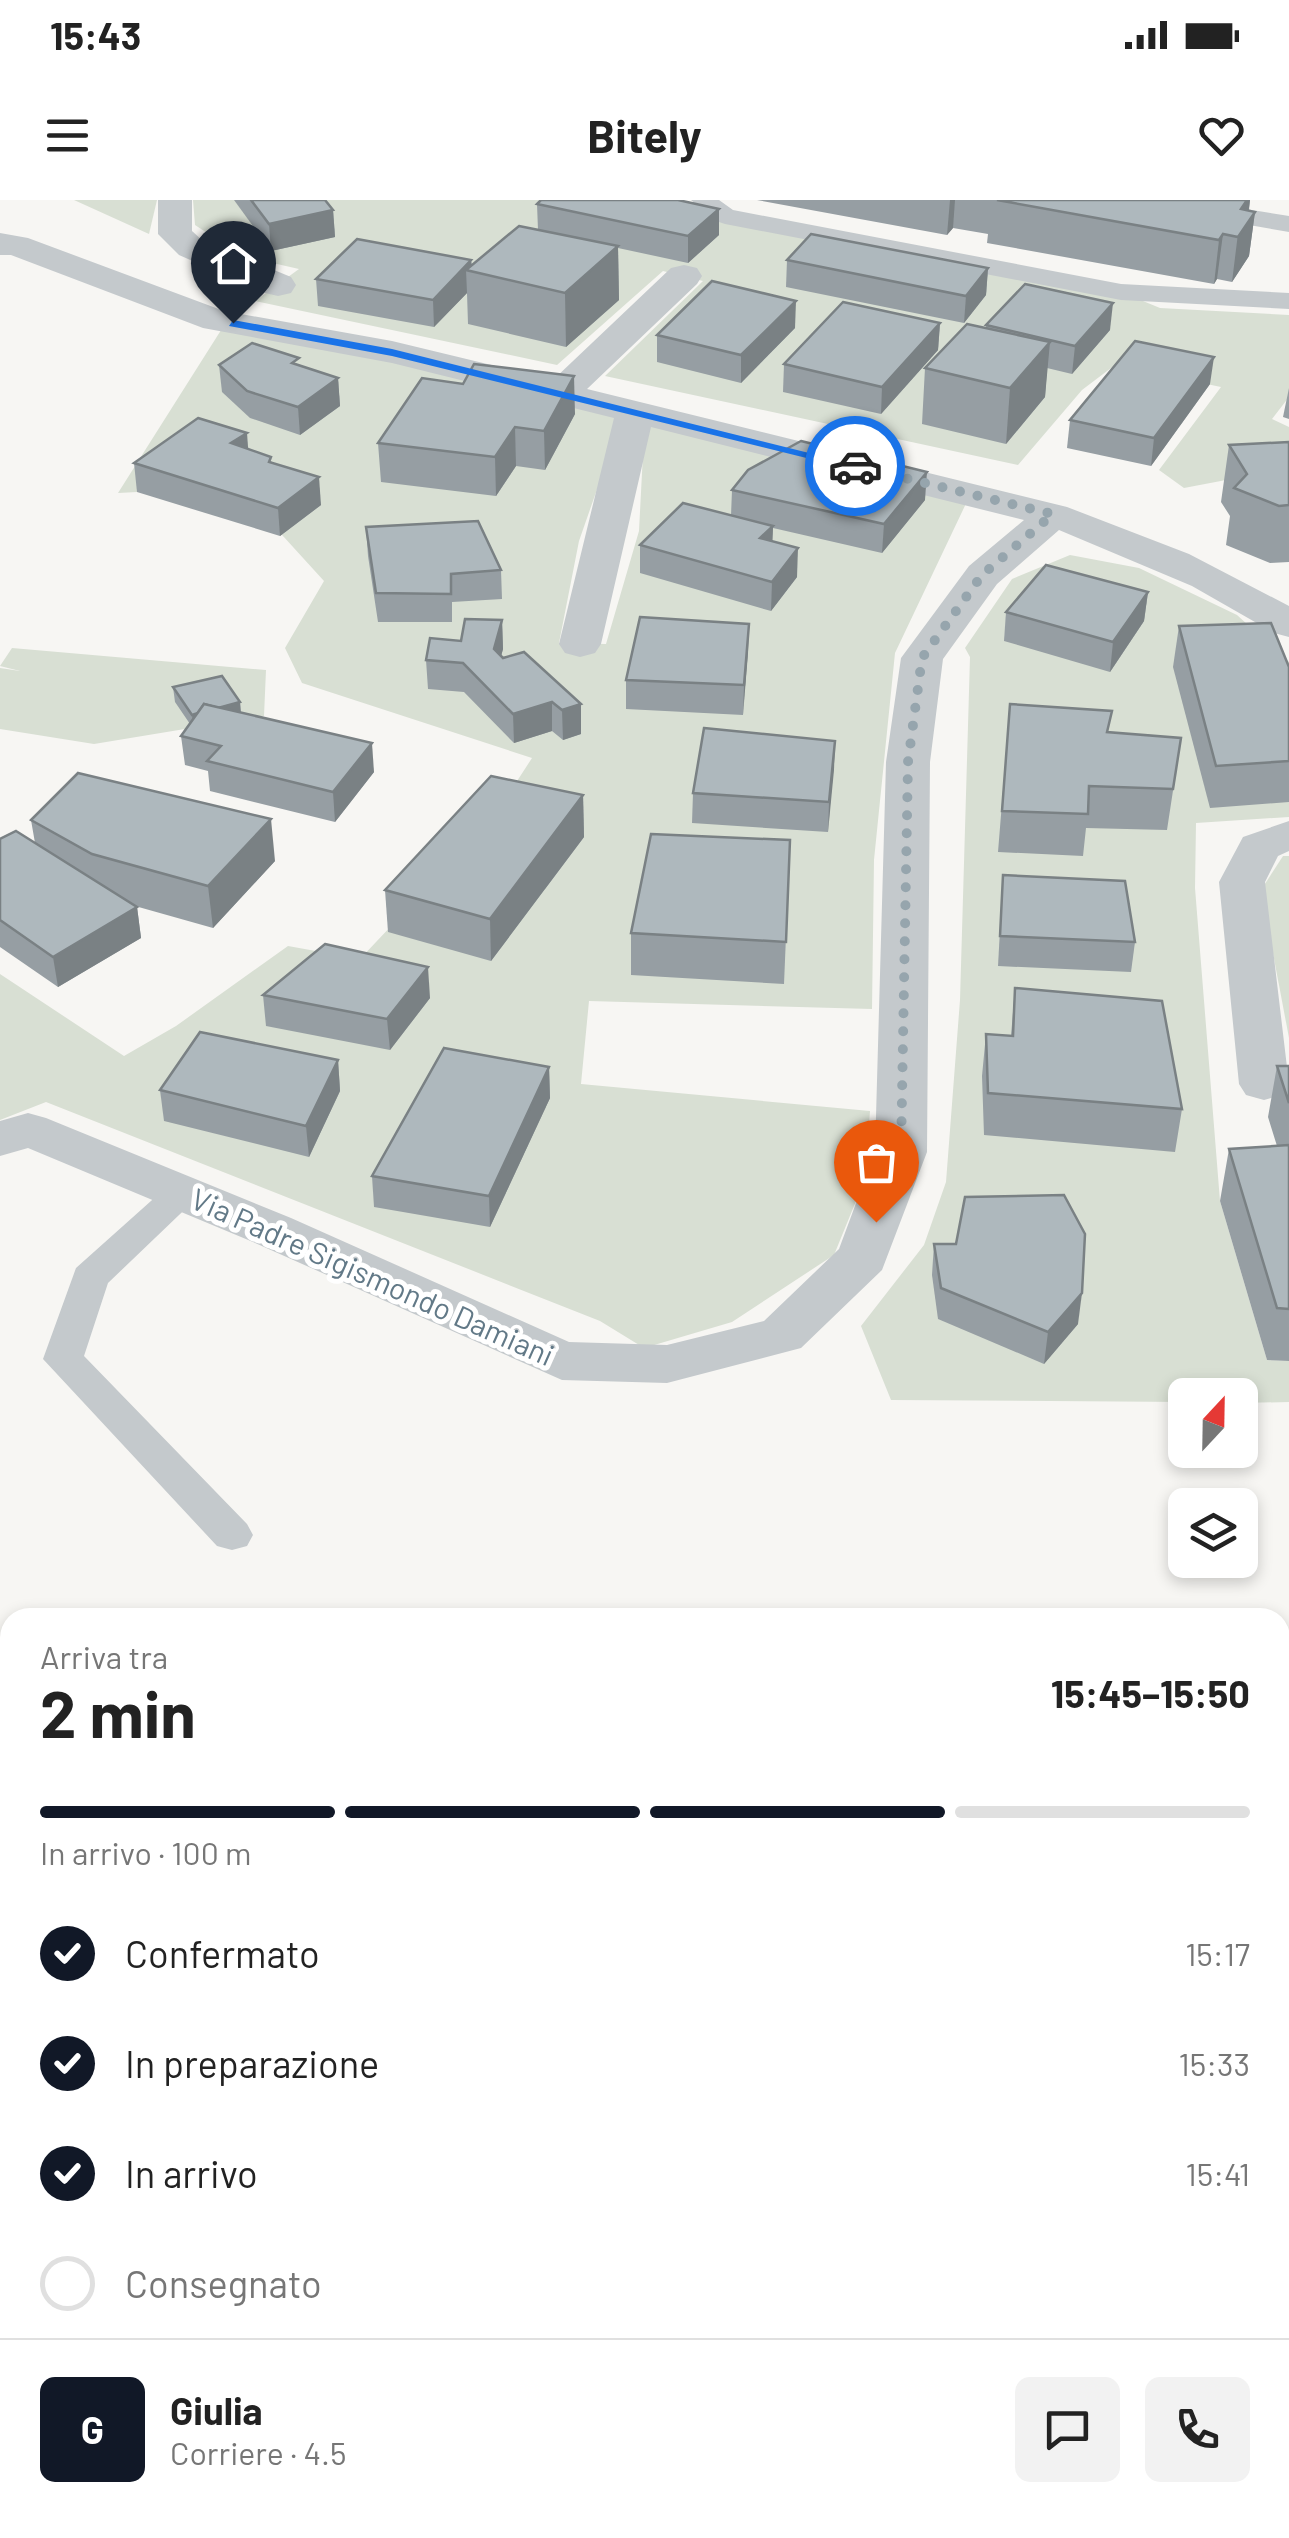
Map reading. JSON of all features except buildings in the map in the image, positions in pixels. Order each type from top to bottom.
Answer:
[{"type":"street","points":[[175,200],[175,234],[191,248],[278,285]]},
{"type":"street","points":[[0,244],[16,245],[216,320],[392,352],[1053,514],[1184,570],[1289,624]]},
{"type":"street","points":[[560,394],[684,276]]},
{"type":"street","points":[[580,644],[636,412]]},
{"type":"street","name":"Via Padre Sigismondo Damiani","points":[[0,1140],[28,1129],[183,1193],[562,1361],[667,1364],[782,1335],[864,1258],[901,1152],[908,762],[922,658],[982,575],[1053,514]]},
{"type":"street","points":[[1264,1084],[1242,882],[1260,847],[1289,834]]},
{"type":"lane","points":[[703,200],[725,216],[1121,292],[1289,300]]},
{"type":"lane","points":[[1146,200],[1289,224]]},
{"type":"lane","points":[[183,1193],[90,1277],[63,1359],[232,1535]]},
{"type":"shaded area","points":[[74,200],[157,200],[149,234]]},
{"type":"shaded area","points":[[193,200],[650,200],[1121,292],[1160,308],[1289,315],[1289,397],[1272,419],[1289,427],[1289,468],[1184,488],[1159,470],[1221,387],[1115,365],[1082,390],[1018,465],[605,376],[703,281],[663,271],[557,365],[255,301],[299,269],[242,256],[195,225]]},
{"type":"shaded area","points":[[223,327],[625,409],[579,541],[559,643],[606,644],[639,531],[645,415],[971,493],[895,653],[874,860],[872,1009],[589,1001],[581,1084],[870,1111],[865,1179],[834,1255],[732,1322],[644,1348],[600,1321],[46,1102],[0,1120],[0,974],[124,1056],[176,1026],[288,946],[360,959],[493,818],[532,758],[302,683],[285,648],[324,581],[201,446],[137,492],[118,493]]},
{"type":"shaded area","points":[[1070,555],[1139,568],[1237,615],[1289,662],[1289,817],[1196,823],[1195,888],[1220,1201],[1267,1360],[1289,1361],[1289,1402],[1258,1403],[1258,1378],[1168,1378],[1168,1402],[891,1400],[861,1326],[924,1245],[946,1182],[960,1000],[970,657],[965,648],[1012,579]]},
{"type":"shaded area","points":[[12,648],[266,670],[264,716],[94,744],[0,729],[0,668],[20,671],[0,666]]},
{"type":"shaded area","points":[[1283,856],[1289,856],[1289,1038],[1261,890]]},
{"type":"way so far","points":[[855,466],[1053,514],[982,575],[922,658],[908,762],[901,1152],[876,1222]]},
{"type":"route","points":[[233,323],[392,352],[855,466]]}]
